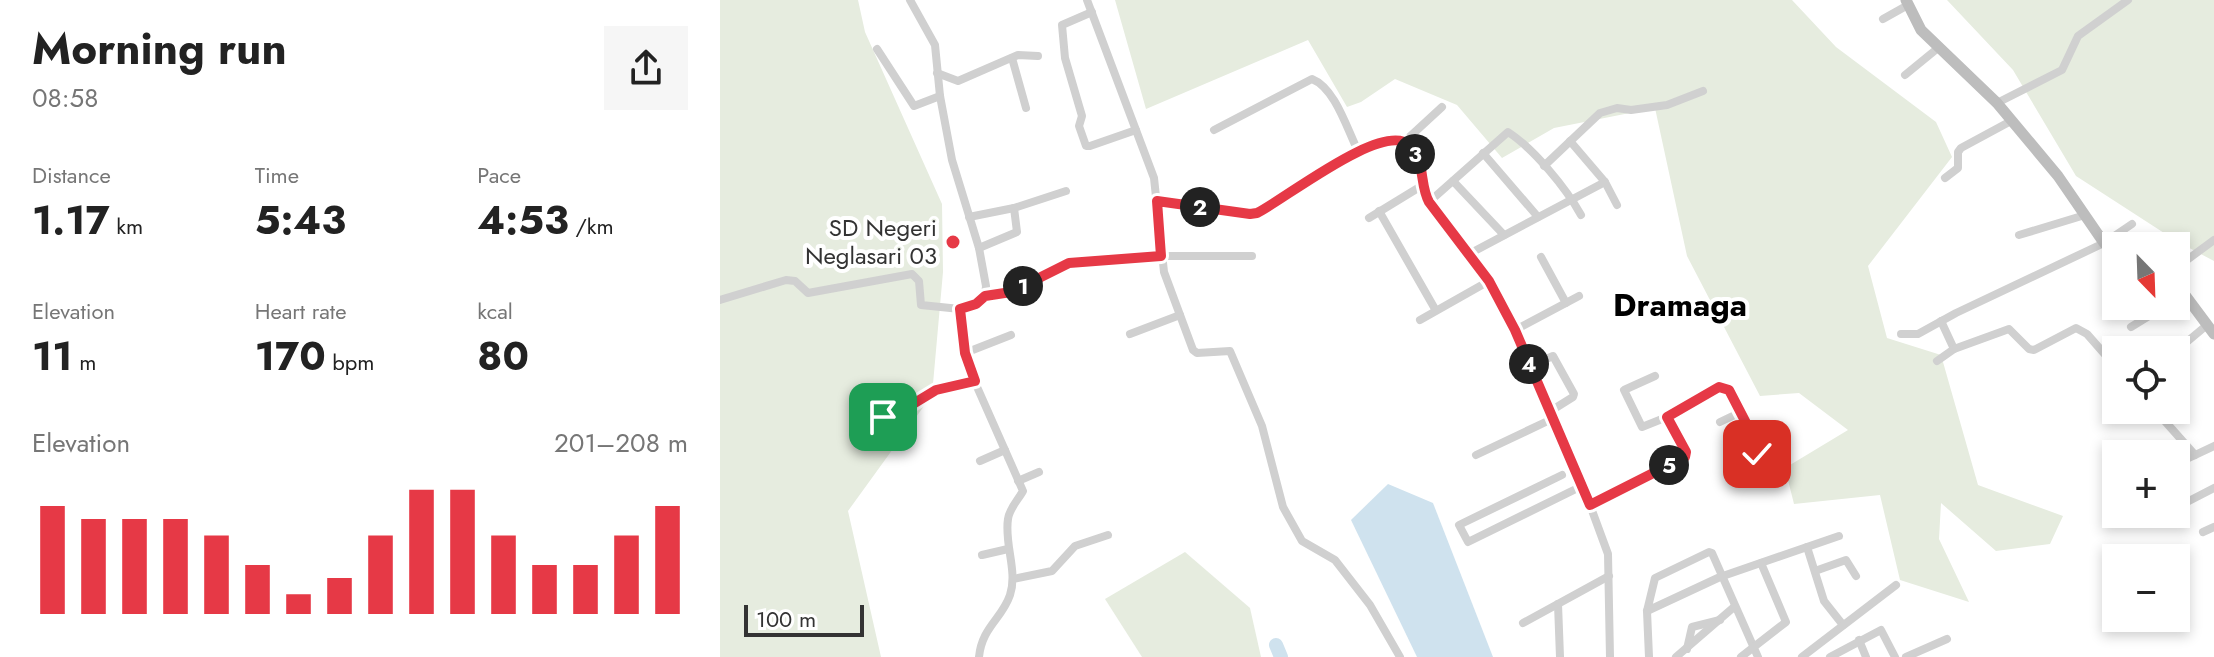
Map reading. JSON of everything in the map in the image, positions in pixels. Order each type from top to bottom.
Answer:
[{"type":"street","points":[[910,0],[932,37],[952,160],[979,248],[985,296]]},
{"type":"street","points":[[1087,0],[1154,178],[1161,256],[1168,287],[1195,352],[1230,351],[1262,426],[1283,507],[1295,530],[1302,541],[1335,560],[1370,605],[1400,657]]},
{"type":"street","points":[[1997,103],[2062,70],[2078,36],[2128,0]]},
{"type":"street","points":[[1883,19],[1907,2],[1916,23],[1997,103],[2058,176],[2102,240]]},
{"type":"street","points":[[1092,12],[1062,25],[1065,58],[1082,116],[1079,126],[1084,143],[1090,146],[1136,130]]},
{"type":"street","points":[[1905,75],[1938,48]]},
{"type":"street","points":[[877,49],[914,106],[940,96]]},
{"type":"street","points":[[937,73],[958,81],[1023,54],[1038,56]]},
{"type":"street","points":[[1012,58],[1026,108]]},
{"type":"street","points":[[1214,130],[1312,79],[1319,82],[1332,98],[1358,151]]},
{"type":"street","points":[[1544,166],[1605,110],[1667,105],[1703,91]]},
{"type":"street","points":[[1404,142],[1442,107]]},
{"type":"street","points":[[1945,178],[1958,168],[1961,148],[2011,121]]},
{"type":"street","points":[[1429,202],[1510,132],[1544,166],[1572,199],[1581,215]]},
{"type":"street","points":[[1157,201],[1257,213],[1358,151],[1386,140],[1404,142],[1412,149],[1419,161],[1429,202],[1489,281],[1515,330],[1590,505],[1608,554],[1610,657]]},
{"type":"street","points":[[1570,141],[1605,182],[1617,205]]},
{"type":"street","points":[[1483,153],[1538,217]]},
{"type":"street","points":[[1453,181],[1504,235]]},
{"type":"street","points":[[1467,255],[1605,182]]},
{"type":"street","points":[[1369,218],[1423,185]]},
{"type":"street","points":[[969,217],[1014,208],[1066,191]]},
{"type":"street","points":[[979,248],[1017,232],[1014,208]]},
{"type":"street","points":[[1379,211],[1435,309]]},
{"type":"street","points":[[2019,235],[2085,215]]},
{"type":"street","points":[[2120,232],[2132,224]]},
{"type":"street","points":[[2190,258],[2214,240]]},
{"type":"street","points":[[1901,334],[1918,334],[2102,244]]},
{"type":"street","points":[[720,300],[786,280],[795,281],[808,293],[907,273],[915,275],[919,281],[921,305],[960,309],[976,304],[985,296],[1011,292],[1057,268],[1080,261],[1161,256],[1252,256]]},
{"type":"street","points":[[1541,257],[1566,303]]},
{"type":"street","points":[[1420,320],[1489,281]]},
{"type":"street","points":[[1515,330],[1579,296]]},
{"type":"street","points":[[2190,306],[2211,330],[2190,343]]},
{"type":"street","points":[[960,309],[965,353],[1023,491],[1008,517],[1008,549],[1013,579],[1008,600],[983,636],[979,657]]},
{"type":"street","points":[[1130,334],[1180,315]]},
{"type":"street","points":[[2131,327],[2142,320]]},
{"type":"street","points":[[1941,321],[1954,349]]},
{"type":"street","points":[[1937,361],[1954,349],[2010,329],[2029,349],[2035,350],[2076,328],[2087,334],[2102,351]]},
{"type":"street","points":[[965,353],[1011,335]]},
{"type":"street","points":[[1476,455],[1551,416],[1573,397],[1553,356],[1530,366]]},
{"type":"street","points":[[1655,376],[1624,390],[1642,427],[1667,417],[1722,386],[1729,390],[1774,477]]},
{"type":"street","points":[[883,417],[936,390],[975,381]]},
{"type":"street","points":[[1720,422],[1741,412]]},
{"type":"street","points":[[1590,505],[1685,457],[1686,452],[1667,417]]},
{"type":"street","points":[[2167,424],[2195,455]]},
{"type":"street","points":[[1744,460],[1757,454],[1758,446]]},
{"type":"street","points":[[2190,457],[2214,446]]},
{"type":"street","points":[[980,461],[1005,450]]},
{"type":"street","points":[[1018,481],[1039,472]]},
{"type":"street","points":[[1562,475],[1459,525],[1468,542],[1582,486]]},
{"type":"street","points":[[2190,500],[2214,488]]},
{"type":"street","points":[[2203,532],[2214,527]]},
{"type":"street","points":[[1013,579],[1052,571],[1075,546],[1108,535]]},
{"type":"street","points":[[1647,611],[1720,577],[1839,536]]},
{"type":"street","points":[[1807,547],[1824,601],[1843,625]]},
{"type":"street","points":[[982,555],[1008,549]]},
{"type":"street","points":[[1649,657],[1647,611],[1655,578],[1709,552],[1758,657]]},
{"type":"street","points":[[1815,571],[1846,560],[1856,576]]},
{"type":"street","points":[[1741,657],[1786,622],[1761,563]]},
{"type":"street","points":[[1523,623],[1609,576]]},
{"type":"street","points":[[1808,655],[1896,585]]},
{"type":"street","points":[[1558,604],[1560,657]]},
{"type":"street","points":[[1676,657],[1734,607]]},
{"type":"street","points":[[1830,657],[1882,630],[1895,657]]},
{"type":"street","points":[[1906,657],[1947,639]]},
{"type":"street","points":[[1859,640],[1866,657]]},
{"type":"shaded area","points":[[720,0],[858,0],[865,32],[942,204],[943,272],[932,395],[848,511],[881,657],[720,657]]},
{"type":"shaded area","points":[[1115,0],[1792,0],[1836,47],[1936,122],[1952,157],[1868,266],[1887,338],[1941,355],[1978,485],[2063,516],[2050,544],[1996,551],[1941,503],[1939,539],[1969,602],[1900,580],[1880,495],[1794,504],[1785,468],[1848,430],[1799,393],[1760,396],[1687,256],[1655,108],[1554,128],[1502,158],[1457,105],[1395,79],[1361,102],[1347,107],[1308,40],[1146,109]]},
{"type":"shaded area","points":[[1947,0],[2214,0],[2214,261],[2190,248],[2190,232],[2163,232],[2076,176],[2013,70]]},
{"type":"shaded area","points":[[1185,552],[1250,608],[1261,657],[1142,657],[1105,599]]},
{"type":"water","points":[[1388,484],[1433,503],[1493,657],[1417,657],[1351,520]]},
{"type":"waterway","points":[[1276,645],[1281,657]]},
{"type":"place","name":"SD Negeri Neglasari 03","points":[[953,242]]},
{"type":"district","name":"Dramaga","points":[[1680,305]]},
{"type":"route","points":[[883,417],[936,390],[975,381],[965,353],[960,309],[976,304],[985,296],[1011,292],[1069,263],[1161,256],[1157,201],[1257,213],[1358,151],[1393,139],[1404,142],[1412,149],[1422,169],[1424,190],[1429,202],[1489,281],[1515,330],[1590,505],[1685,457],[1686,452],[1667,417],[1722,386],[1729,390],[1758,446],[1757,454]]}]
